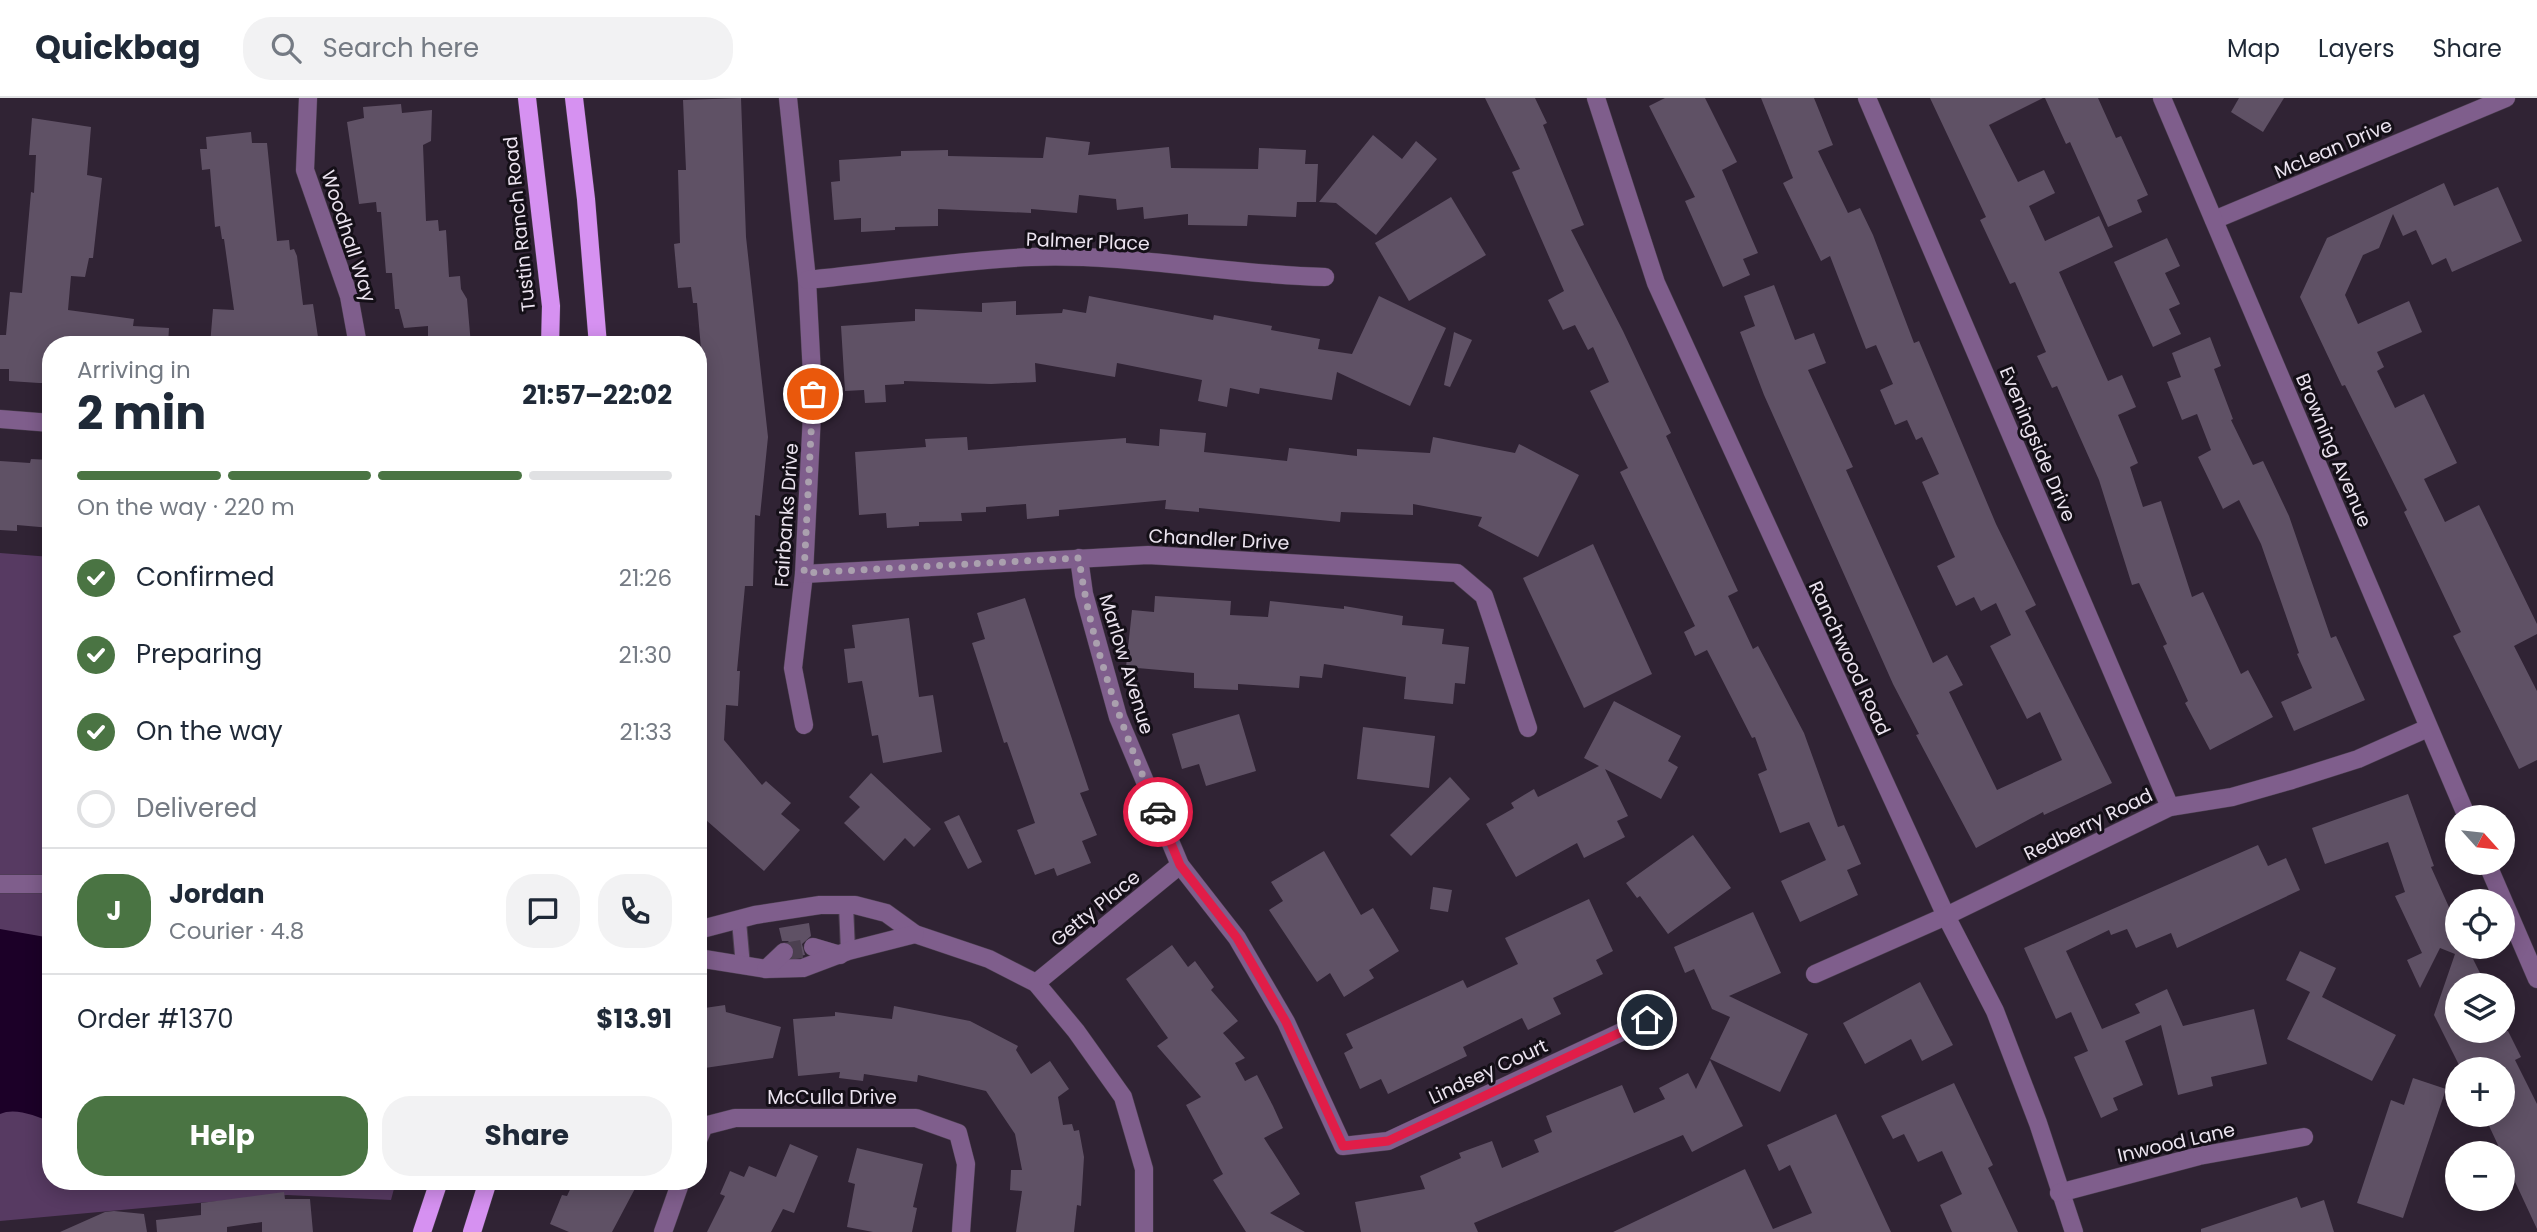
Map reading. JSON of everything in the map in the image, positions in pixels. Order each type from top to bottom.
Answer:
[{"type":"main road","name":"Tustin Ranch Road","points":[[527,98],[551,306],[550,336]]},
{"type":"main road","points":[[573,98],[586,199],[597,336]]},
{"type":"main road","points":[[422,1232],[436,1190]]},
{"type":"main road","points":[[472,1232],[485,1190]]},
{"type":"street","name":"Woodhall Way","points":[[308,98],[305,170],[349,296],[356,336]]},
{"type":"street","name":"Fairbanks Drive","points":[[788,98],[807,280],[813,394],[804,573],[793,668],[804,725]]},
{"type":"street","name":"Ranchwood Road","points":[[1596,98],[1656,283],[1946,916],[1995,1011],[2038,1123],[2074,1232]]},
{"type":"street","name":"Eveningside Drive","points":[[1867,98],[2170,807]]},
{"type":"street","name":"Browning Avenue","points":[[2162,98],[2462,805]]},
{"type":"street","name":"McLean Drive","points":[[2214,220],[2506,98]]},
{"type":"street","name":"Palmer Place","points":[[807,280],[1031,257],[1100,259],[1261,276],[1325,277]]},
{"type":"street","points":[[0,419],[42,422]]},
{"type":"street","name":"Chandler Drive","points":[[804,573],[1148,555],[1457,573],[1484,596],[1528,728]]},
{"type":"street","name":"Marlow Avenue","points":[[1079,558],[1084,594],[1118,717],[1180,865],[1237,938],[1279,1010],[1343,1146]]},
{"type":"street","name":"Redberry Road","points":[[1815,974],[1946,916],[2170,807],[2232,797],[2292,780],[2358,759],[2428,728]]},
{"type":"street","name":"Getty Place","points":[[1036,983],[1180,865]]},
{"type":"street","points":[[2492,875],[2537,979]]},
{"type":"street","points":[[0,884],[42,884]]},
{"type":"street","points":[[707,928],[820,905],[846,905],[886,913],[915,934],[989,959],[1036,983],[1076,1031],[1123,1097],[1136,1133],[1144,1169],[1144,1232]]},
{"type":"street","points":[[707,960],[766,969],[803,968],[844,953],[915,934]]},
{"type":"street","points":[[813,947],[844,953]]},
{"type":"street","points":[[766,969],[784,952]]},
{"type":"street","name":"Lindsey Court","points":[[1343,1146],[1388,1141],[1647,1020]]},
{"type":"street","name":"McCulla Drive","points":[[707,1130],[735,1118],[916,1118],[958,1133],[966,1164],[961,1232]]},
{"type":"street","name":"Inwood Lane","points":[[2059,1192],[2199,1156],[2304,1137]]},
{"type":"street","points":[[663,1232],[678,1190]]},
{"type":"lane","points":[[844,953],[846,905]]},
{"type":"lane","points":[[739,921],[743,966]]},
{"type":"shaded area","points":[[0,553],[42,556],[42,1190],[394,1190],[391,1200],[287,1195],[0,1221]]},
{"type":"shaded area","points":[[0,929],[42,936],[42,1119],[12,1111],[0,1114]]},
{"type":"building","points":[[741,98],[746,237],[768,437],[760,516],[755,515],[753,586],[745,586],[737,671],[740,671],[738,706],[726,705],[724,740],[762,785],[766,781],[791,803],[781,814],[800,830],[764,871],[707,821],[707,336],[700,336],[697,303],[693,303],[691,287],[678,288],[674,244],[680,243],[678,170],[686,170],[683,100]]},
{"type":"building","points":[[1485,98],[1535,98],[1547,123],[1543,125],[1584,225],[1571,230],[1671,433],[1666,436],[1738,591],[1728,596],[1753,649],[1758,646],[1804,733],[1838,827],[1844,825],[1861,864],[1847,870],[1858,895],[1800,922],[1781,881],[1826,860],[1809,822],[1780,833],[1758,774],[1767,770],[1755,737],[1752,738],[1707,650],[1695,656],[1684,632],[1695,626],[1620,472],[1628,468],[1590,391],[1609,382],[1593,347],[1588,350],[1575,325],[1563,330],[1548,300],[1564,291],[1512,172],[1520,169]]},
{"type":"building","points":[[1665,98],[1705,98],[1737,162],[1722,170],[1758,253],[1743,259],[1750,275],[1723,287],[1685,201],[1695,197],[1649,106]]},
{"type":"building","points":[[1761,98],[1814,98],[1833,145],[1818,151],[1848,213],[1860,208],[1873,235],[1914,343],[1919,341],[1996,524],[2036,605],[2025,611],[2112,783],[2044,815],[2043,812],[1976,848],[1916,735],[1919,734],[1893,684],[1764,395],[1740,332],[1755,326],[1744,296],[1774,285],[1795,340],[1814,333],[1826,363],[1808,370],[1853,467],[1846,470],[1933,663],[1947,655],[1963,685],[1949,692],[1997,790],[2062,760],[2040,712],[2027,719],[1990,646],[2011,635],[1996,603],[1981,611],[1974,597],[1956,606],[1937,566],[1955,557],[1922,482],[1939,474],[1922,437],[1916,440],[1907,420],[1895,425],[1880,390],[1893,384],[1876,345],[1866,349],[1830,256],[1821,261],[1783,183],[1793,178]]},
{"type":"building","points":[[1930,98],[2043,98],[1989,125],[2018,182],[2044,170],[2055,193],[2029,206],[2045,241],[2099,216],[2113,247],[2059,272],[2108,381],[2122,375],[2136,407],[2118,415],[2138,463],[2130,467],[2143,507],[2161,501],[2192,597],[2203,592],[2241,674],[2248,670],[2273,717],[2210,750],[2185,703],[2188,701],[2163,646],[2167,644],[2139,583],[2132,585],[2099,480],[2057,386],[2052,388],[2037,356],[2046,352],[2015,282],[2010,284],[1980,220],[1986,217]]},
{"type":"building","points":[[2045,98],[2098,98],[2116,138],[2121,136],[2148,195],[2137,200],[2142,212],[2108,227],[2070,142],[2066,144]]},
{"type":"building","points":[[2239,98],[2284,98],[2263,132],[2231,112]]},
{"type":"building","points":[[401,104],[402,113],[432,110],[431,141],[423,145],[426,221],[438,220],[439,231],[446,230],[449,277],[460,276],[461,289],[467,299],[470,336],[428,336],[428,326],[404,328],[399,309],[395,309],[392,273],[386,273],[381,212],[377,212],[376,202],[359,204],[347,122],[364,118],[363,107]]},
{"type":"building","points":[[32,118],[91,127],[87,175],[102,178],[93,258],[89,258],[85,277],[71,276],[68,310],[134,319],[133,326],[169,328],[169,336],[42,336],[42,383],[9,381],[9,369],[0,369],[0,335],[6,335],[10,292],[22,293],[36,155],[29,155]]},
{"type":"building","points":[[251,132],[252,143],[267,143],[277,241],[289,240],[290,250],[294,249],[303,305],[313,304],[318,336],[211,336],[213,309],[234,310],[224,239],[220,226],[215,227],[210,169],[202,170],[200,149],[207,149],[206,137]]},
{"type":"building","points":[[1373,135],[1402,159],[1416,141],[1437,159],[1376,235],[1336,203],[1319,202]]},
{"type":"building","points":[[1046,137],[1090,142],[1088,155],[1169,147],[1171,168],[1258,169],[1259,148],[1306,150],[1305,164],[1318,164],[1316,202],[1297,202],[1296,217],[1248,215],[1247,226],[1188,225],[1188,214],[1144,219],[1143,207],[1117,210],[1116,199],[1079,195],[1077,213],[1031,209],[1031,213],[938,209],[938,226],[895,227],[895,230],[861,232],[861,218],[834,220],[831,182],[840,181],[839,160],[901,156],[901,151],[948,150],[948,156],[1043,158]]},
{"type":"building","points":[[2444,183],[2454,206],[2498,187],[2522,241],[2452,272],[2446,258],[2432,265],[2416,230],[2403,236],[2393,214],[2379,248],[2363,255],[2345,295],[2358,324],[2409,301],[2422,332],[2377,352],[2384,367],[2377,371],[2395,408],[2424,394],[2457,463],[2424,479],[2445,522],[2479,505],[2537,624],[2537,634],[2514,646],[2537,691],[2537,760],[2519,769],[2453,636],[2461,632],[2404,512],[2407,510],[2345,385],[2342,386],[2300,297],[2327,238]]},
{"type":"building","points":[[1451,197],[1486,255],[1409,301],[1375,243]]},
{"type":"building","points":[[2167,238],[2180,266],[2165,273],[2180,304],[2169,309],[2181,334],[2153,347],[2114,262]]},
{"type":"building","points":[[1089,296],[1213,320],[1214,315],[1272,326],[1271,330],[1320,339],[1318,349],[1352,354],[1379,296],[1446,328],[1410,406],[1337,372],[1332,400],[1260,388],[1259,394],[1230,388],[1227,407],[1198,401],[1202,380],[1117,363],[1115,377],[1035,363],[1036,382],[991,384],[904,381],[904,384],[885,385],[886,402],[865,403],[864,390],[845,391],[841,326],[915,321],[915,309],[982,312],[982,303],[1016,301],[1016,315],[1062,313],[1063,309],[1086,313]]},
{"type":"building","points":[[1454,332],[1472,340],[1450,387],[1444,385]]},
{"type":"building","points":[[2210,337],[2221,366],[2214,369],[2233,419],[2231,420],[2253,465],[2263,461],[2289,516],[2331,638],[2336,636],[2365,700],[2294,731],[2281,702],[2312,688],[2297,654],[2299,653],[2261,544],[2239,500],[2223,509],[2198,457],[2211,450],[2197,414],[2182,420],[2167,382],[2181,377],[2172,353]]},
{"type":"building","points":[[1160,429],[1206,433],[1204,452],[1287,461],[1289,448],[1357,456],[1357,449],[1430,453],[1433,437],[1515,453],[1519,444],[1579,475],[1538,557],[1478,526],[1482,517],[1413,504],[1413,515],[1341,512],[1340,522],[1199,508],[1199,512],[1165,509],[1166,500],[1059,510],[1059,516],[1027,519],[1026,504],[986,507],[986,512],[961,513],[962,521],[919,522],[919,526],[887,528],[886,513],[859,515],[855,452],[926,447],[925,439],[967,437],[968,450],[1126,438],[1126,443],[1159,446]]},
{"type":"building","points":[[31,459],[42,460],[42,527],[17,525],[17,531],[0,530],[0,461],[30,463]]},
{"type":"building","points":[[1593,544],[1652,674],[1584,708],[1523,578]]},
{"type":"building","points":[[1155,596],[1231,601],[1230,615],[1268,617],[1270,601],[1344,609],[1344,606],[1403,616],[1402,625],[1444,629],[1442,644],[1469,647],[1465,684],[1455,683],[1453,704],[1404,699],[1406,677],[1324,664],[1322,678],[1300,676],[1299,688],[1238,684],[1238,690],[1194,688],[1194,673],[1126,667],[1132,610],[1154,612]]},
{"type":"building","points":[[1025,598],[1089,790],[1080,793],[1097,835],[1082,841],[1091,863],[1057,876],[1054,868],[1035,875],[1017,830],[1035,823],[1007,742],[1004,743],[972,643],[985,639],[977,613]]},
{"type":"building","points":[[909,618],[919,697],[933,695],[942,752],[883,763],[878,735],[872,736],[862,681],[848,683],[844,649],[855,648],[852,625]]},
{"type":"building","points":[[1614,701],[1681,736],[1668,761],[1678,767],[1661,799],[1605,769],[1628,816],[1617,821],[1625,837],[1584,858],[1577,843],[1516,877],[1486,824],[1514,808],[1511,803],[1534,789],[1538,797],[1599,766],[1584,758]]},
{"type":"building","points":[[1239,714],[1256,771],[1206,786],[1199,764],[1182,769],[1172,734]]},
{"type":"building","points":[[1363,727],[1435,736],[1429,788],[1357,779]]},
{"type":"building","points":[[871,773],[931,829],[914,847],[905,838],[884,861],[844,823],[860,807],[849,797]]},
{"type":"building","points":[[1450,777],[1470,799],[1411,856],[1390,835]]},
{"type":"building","points":[[2408,794],[2434,866],[2431,867],[2445,898],[2445,950],[2440,948],[2420,988],[2407,960],[2422,953],[2395,896],[2405,892],[2388,842],[2325,864],[2312,828]]},
{"type":"building","points":[[959,815],[982,862],[968,869],[944,822]]},
{"type":"building","points":[[1693,835],[1731,888],[1668,934],[1640,896],[1637,898],[1626,883]]},
{"type":"building","points":[[2258,845],[2268,866],[2286,858],[2300,890],[2177,948],[2171,933],[2136,948],[2127,929],[2111,935],[2109,930],[2066,951],[2102,1029],[2140,1013],[2135,1004],[2167,989],[2183,1026],[2254,1009],[2267,1064],[2211,1077],[2213,1086],[2178,1095],[2161,1025],[2125,1041],[2143,1085],[2113,1098],[2118,1110],[2101,1118],[2074,1057],[2088,1051],[2071,1012],[2056,1019],[2024,948]]},
{"type":"building","points":[[1324,851],[1361,915],[1373,908],[1399,951],[1369,970],[1374,978],[1344,997],[1330,973],[1317,982],[1269,910],[1283,901],[1271,882]]},
{"type":"building","points":[[1433,887],[1452,890],[1448,912],[1430,909]]},
{"type":"building","points":[[1589,899],[1613,951],[1596,960],[1603,974],[1553,998],[1561,1014],[1528,1030],[1522,1018],[1463,1047],[1467,1056],[1388,1094],[1381,1079],[1360,1089],[1344,1053],[1353,1048],[1346,1034],[1463,980],[1467,988],[1518,964],[1505,938]]},
{"type":"building","points":[[1753,912],[1781,973],[1729,996],[1808,1034],[1780,1092],[1710,1059],[1730,1017],[1712,1009],[1694,969],[1685,973],[1674,947]]},
{"type":"building","points":[[809,923],[811,936],[802,944],[805,955],[794,957],[795,949],[788,941],[782,941],[779,928]]},
{"type":"building","points":[[1172,945],[1188,967],[1195,961],[1214,987],[1211,990],[1238,1021],[1223,1033],[1245,1058],[1235,1063],[1245,1081],[1257,1075],[1273,1106],[1283,1128],[1264,1138],[1300,1194],[1270,1213],[1305,1232],[1246,1232],[1213,1180],[1223,1174],[1186,1105],[1201,1097],[1157,1046],[1168,1038],[1126,979]]},
{"type":"building","points":[[2300,951],[2336,968],[2322,997],[2396,1035],[2372,1081],[2287,1039],[2310,992],[2286,980]]},
{"type":"building","points":[[2453,959],[2473,959],[2480,973],[2448,973]]},
{"type":"building","points":[[1920,982],[1953,1045],[1922,1061],[1911,1039],[1865,1064],[1843,1023]]},
{"type":"building","points":[[2445,983],[2445,1037],[2434,1015]]},
{"type":"building","points":[[725,1005],[726,1012],[781,1027],[773,1058],[707,1068],[707,1008]]},
{"type":"building","points":[[894,1006],[970,1021],[1018,1046],[1016,1050],[1031,1074],[1050,1061],[1069,1089],[1058,1097],[1063,1125],[1072,1124],[1074,1131],[1079,1130],[1084,1157],[1081,1206],[1077,1205],[1074,1232],[1016,1232],[1022,1191],[1010,1190],[1011,1170],[1022,1170],[1015,1134],[986,1091],[918,1075],[917,1082],[864,1074],[863,1081],[839,1078],[840,1072],[798,1076],[793,1019],[835,1016],[835,1012],[892,1019]]},
{"type":"building","points":[[2448,1043],[2514,1043],[2521,1057],[2515,1060],[2515,1057],[2455,1057]]},
{"type":"building","points":[[1710,1060],[1743,1126],[1692,1152],[1683,1135],[1474,1223],[1478,1232],[1361,1232],[1355,1202],[1425,1189],[1420,1176],[1461,1158],[1459,1153],[1492,1141],[1502,1168],[1539,1152],[1534,1140],[1552,1132],[1546,1116],[1622,1085],[1634,1113],[1665,1099],[1659,1088],[1688,1073],[1696,1089]]},
{"type":"building","points":[[2515,1060],[2537,1104],[2537,1229],[2515,1182],[2515,1141],[2496,1141],[2490,1127],[2515,1127]]},
{"type":"building","points":[[2413,1078],[2445,1089],[2403,1218],[2357,1203],[2391,1100],[2404,1105]]},
{"type":"building","points":[[1954,1083],[1993,1165],[1988,1168],[2018,1232],[1952,1232],[1940,1205],[1962,1194],[1942,1151],[1918,1162],[1904,1134],[1893,1139],[1881,1116]]},
{"type":"building","points":[[1836,1114],[1891,1232],[1613,1232],[1745,1169],[1773,1229],[1812,1213],[1790,1165],[1779,1171],[1767,1145]]},
{"type":"building","points":[[790,1144],[818,1156],[794,1213],[783,1209],[771,1232],[707,1232],[725,1196],[720,1194],[730,1171],[744,1177],[749,1166],[776,1177]]},
{"type":"building","points":[[857,1148],[923,1164],[913,1207],[917,1208],[912,1232],[873,1232],[847,1227],[855,1184],[848,1182]]},
{"type":"building","points":[[570,1190],[634,1190],[612,1232],[569,1232],[550,1224],[562,1195],[567,1196]]},
{"type":"building","points":[[284,1192],[285,1199],[310,1199],[313,1232],[262,1232],[262,1222],[227,1227],[227,1232],[157,1232],[156,1220],[201,1215],[201,1203]]},
{"type":"building","points":[[2297,1197],[2301,1208],[2324,1200],[2334,1232],[2201,1232],[2201,1229]]},
{"type":"building","points":[[105,1212],[144,1214],[147,1232],[60,1232]]},
{"type":"tunnel","points":[[784,952],[813,947]]},
{"type":"way so far","points":[[813,394],[812,465],[804,573],[1079,558],[1084,594],[1118,717],[1158,812]]},
{"type":"route","points":[[1158,812],[1180,865],[1237,938],[1286,1022],[1343,1146],[1388,1141],[1647,1020]]}]
